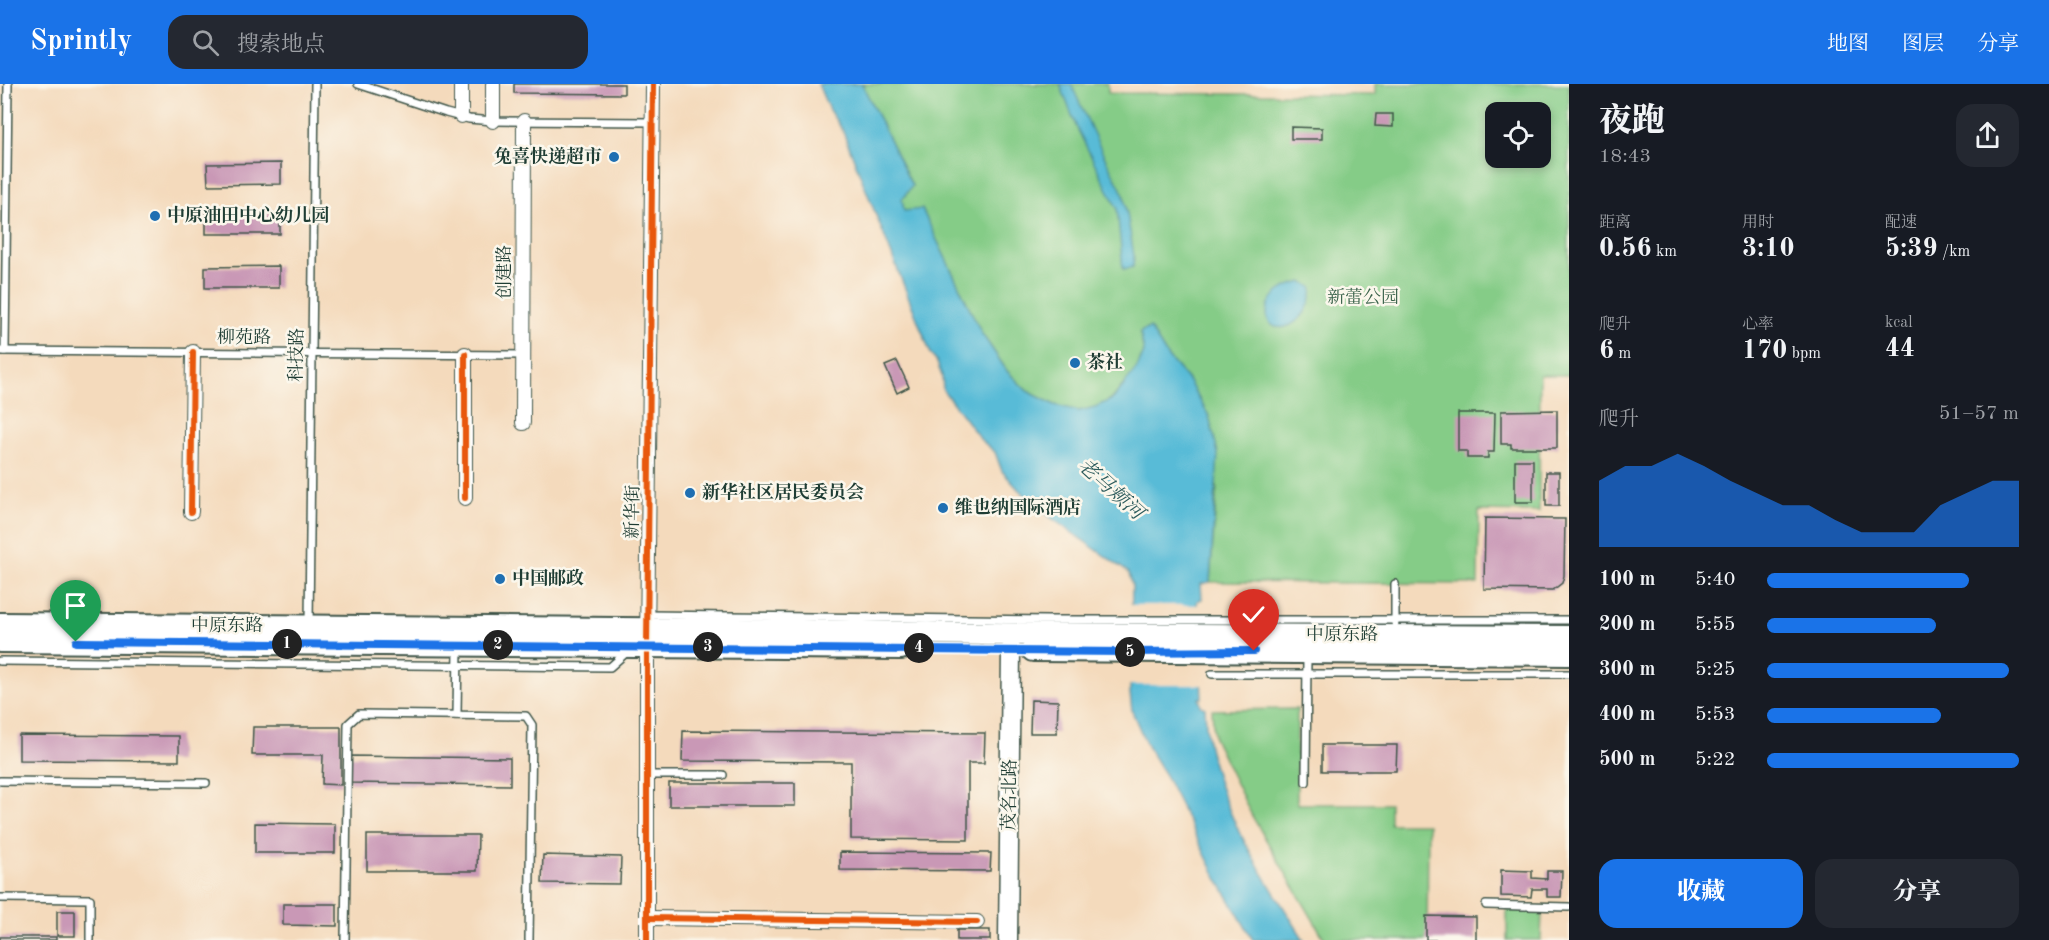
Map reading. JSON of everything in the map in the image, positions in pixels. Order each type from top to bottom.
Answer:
[{"type":"main road","name":"中原东路","points":[[0,624],[309,626],[644,634],[1011,649],[1124,635]]},
{"type":"main road","name":"中原东路","points":[[0,641],[458,655],[644,634],[1211,635],[1395,628],[1569,637]]},
{"type":"main road","name":"中原东路","points":[[1211,635],[1307,652],[1569,654]]},
{"type":"street","points":[[461,84],[461,116]]},
{"type":"street","points":[[493,84],[493,121]]},
{"type":"street","name":"新华街","points":[[647,940],[644,634],[653,84]]},
{"type":"street","name":"创建路","points":[[523,423],[524,121]]},
{"type":"street","points":[[191,512],[193,352]]},
{"type":"street","points":[[465,354],[465,498]]},
{"type":"street","name":"茂名北路","points":[[1008,940],[1011,649]]},
{"type":"street","points":[[647,918],[976,922]]},
{"type":"lane","points":[[3,351],[8,84]]},
{"type":"lane","name":"科技路","points":[[309,626],[315,84]]},
{"type":"lane","points":[[358,84],[461,116],[493,121],[653,122]]},
{"type":"lane","name":"柳苑路","points":[[3,351],[523,355]]},
{"type":"lane","points":[[1395,584],[1395,628],[1569,620]]},
{"type":"lane","points":[[1124,635],[1211,635]]},
{"type":"lane","points":[[1306,782],[1307,652]]},
{"type":"lane","points":[[0,661],[458,655],[457,715]]},
{"type":"lane","points":[[1212,674],[1569,674]]},
{"type":"lane","points":[[345,940],[348,724],[359,714],[526,716],[531,725],[529,940]]},
{"type":"lane","points":[[647,775],[723,775]]},
{"type":"lane","points":[[0,781],[206,783]]},
{"type":"lane","points":[[0,898],[90,899],[90,940]]},
{"type":"lane","points":[[1486,905],[1569,907]]},
{"type":"green space","name":"新蕾公园","points":[[862,84],[1108,84],[1108,93],[1375,95],[1375,84],[1569,84],[1569,375],[1540,375],[1539,512],[1479,511],[1478,584],[1210,582],[1217,487],[1188,380],[1167,356],[1149,328],[1140,332],[1144,352],[1137,368],[1113,398],[1095,408],[1079,411],[1055,405],[1027,391],[1007,371],[982,334],[922,210],[904,212],[902,199],[912,186]]},
{"type":"green space","points":[[1297,709],[1297,804],[1390,804],[1390,824],[1428,824],[1427,940],[1325,940],[1252,816],[1214,738],[1212,710]]},
{"type":"green space","points":[[1507,909],[1542,910],[1541,940],[1507,940]]},
{"type":"water","name":"老马颊河","points":[[818,84],[862,84],[912,186],[902,199],[904,211],[922,209],[982,334],[1007,371],[1027,391],[1055,405],[1079,411],[1113,399],[1137,368],[1144,352],[1140,332],[1150,328],[1167,356],[1188,380],[1209,416],[1218,453],[1210,582],[1201,584],[1202,599],[1197,601],[1202,698],[1199,698],[1201,706],[1205,708],[1208,740],[1215,771],[1238,830],[1304,940],[1253,940],[1218,880],[1165,775],[1147,746],[1132,711],[1130,693],[1132,585],[1129,573],[1050,517],[1019,490],[1002,471],[995,452],[981,440],[943,390],[942,376],[936,360],[931,354],[842,129],[829,110]]},
{"type":"water","points":[[1060,84],[1071,84],[1124,195],[1134,256],[1133,267],[1123,269],[1117,208],[1076,126]]},
{"type":"water","points":[[1304,282],[1313,288],[1310,301],[1301,317],[1291,325],[1281,328],[1270,323],[1267,314],[1268,306],[1275,295],[1292,285]]},
{"type":"pier","points":[[1128,605],[1200,605],[1205,685],[1127,685]]},
{"type":"building","points":[[514,84],[624,84],[624,94],[514,93]]},
{"type":"building","points":[[1376,114],[1393,114],[1393,127],[1375,126]]},
{"type":"building","points":[[1291,127],[1322,128],[1322,139],[1291,139]]},
{"type":"building","points":[[281,163],[281,184],[208,185],[207,164]]},
{"type":"building","points":[[206,213],[280,213],[280,234],[206,234]]},
{"type":"building","points":[[279,266],[279,288],[205,288],[205,267]]},
{"type":"building","points":[[897,361],[909,387],[897,393],[885,366]]},
{"type":"building","points":[[1557,410],[1557,448],[1511,448],[1511,444],[1501,444],[1501,411]]},
{"type":"building","points":[[1458,413],[1495,413],[1494,452],[1488,452],[1488,458],[1467,458],[1467,451],[1458,451]]},
{"type":"building","points":[[1515,460],[1533,460],[1533,502],[1515,502]]},
{"type":"building","points":[[1546,472],[1559,472],[1559,506],[1546,506]]},
{"type":"building","points":[[1485,518],[1565,519],[1562,583],[1553,590],[1484,589]]},
{"type":"building","points":[[1031,700],[1058,701],[1057,733],[1030,733]]},
{"type":"building","points":[[253,727],[341,727],[341,785],[322,784],[323,755],[252,755]]},
{"type":"building","points":[[683,731],[985,733],[984,763],[968,763],[968,840],[851,839],[851,762],[682,761]]},
{"type":"building","points":[[19,735],[179,736],[179,761],[19,760]]},
{"type":"building","points":[[1322,745],[1397,745],[1396,771],[1322,771]]},
{"type":"building","points":[[349,756],[510,758],[510,785],[349,783]]},
{"type":"building","points":[[669,783],[795,783],[795,806],[669,806]]},
{"type":"building","points":[[255,823],[335,824],[335,853],[255,853]]},
{"type":"building","points":[[367,835],[478,835],[477,871],[367,871]]},
{"type":"building","points":[[840,852],[991,853],[990,871],[840,870]]},
{"type":"building","points":[[543,855],[621,857],[620,884],[542,883]]},
{"type":"building","points":[[1501,870],[1532,871],[1532,878],[1547,879],[1547,871],[1562,871],[1561,897],[1547,897],[1547,889],[1532,889],[1531,897],[1501,896]]},
{"type":"building","points":[[283,904],[337,904],[337,926],[283,925]]},
{"type":"building","points":[[57,911],[75,911],[75,936],[57,936]]},
{"type":"building","points":[[1426,916],[1476,917],[1476,940],[1426,940]]},
{"type":"building","points":[[957,930],[990,930],[990,940],[957,940]]},
{"type":"building","points":[[0,937],[56,937],[56,940],[0,940]]},
{"type":"cycle path","points":[[647,940],[647,646],[653,84]]},
{"type":"cycle path","points":[[191,512],[193,352]]},
{"type":"cycle path","points":[[465,354],[465,498]]},
{"type":"cycle path","points":[[647,918],[977,922]]},
{"type":"place","name":"兔喜快递超市","points":[[614,157]]},
{"type":"place","name":"中原油田中心幼儿园","points":[[155,216]]},
{"type":"place","name":"茶社","points":[[1075,363]]},
{"type":"place","name":"新华社区居民委员会","points":[[690,493]]},
{"type":"place","name":"维也纳国际酒店","points":[[943,508]]},
{"type":"place","name":"中国邮政","points":[[500,579]]},
{"type":"route","points":[[76,642],[1011,649],[1125,652],[1254,651]]}]
